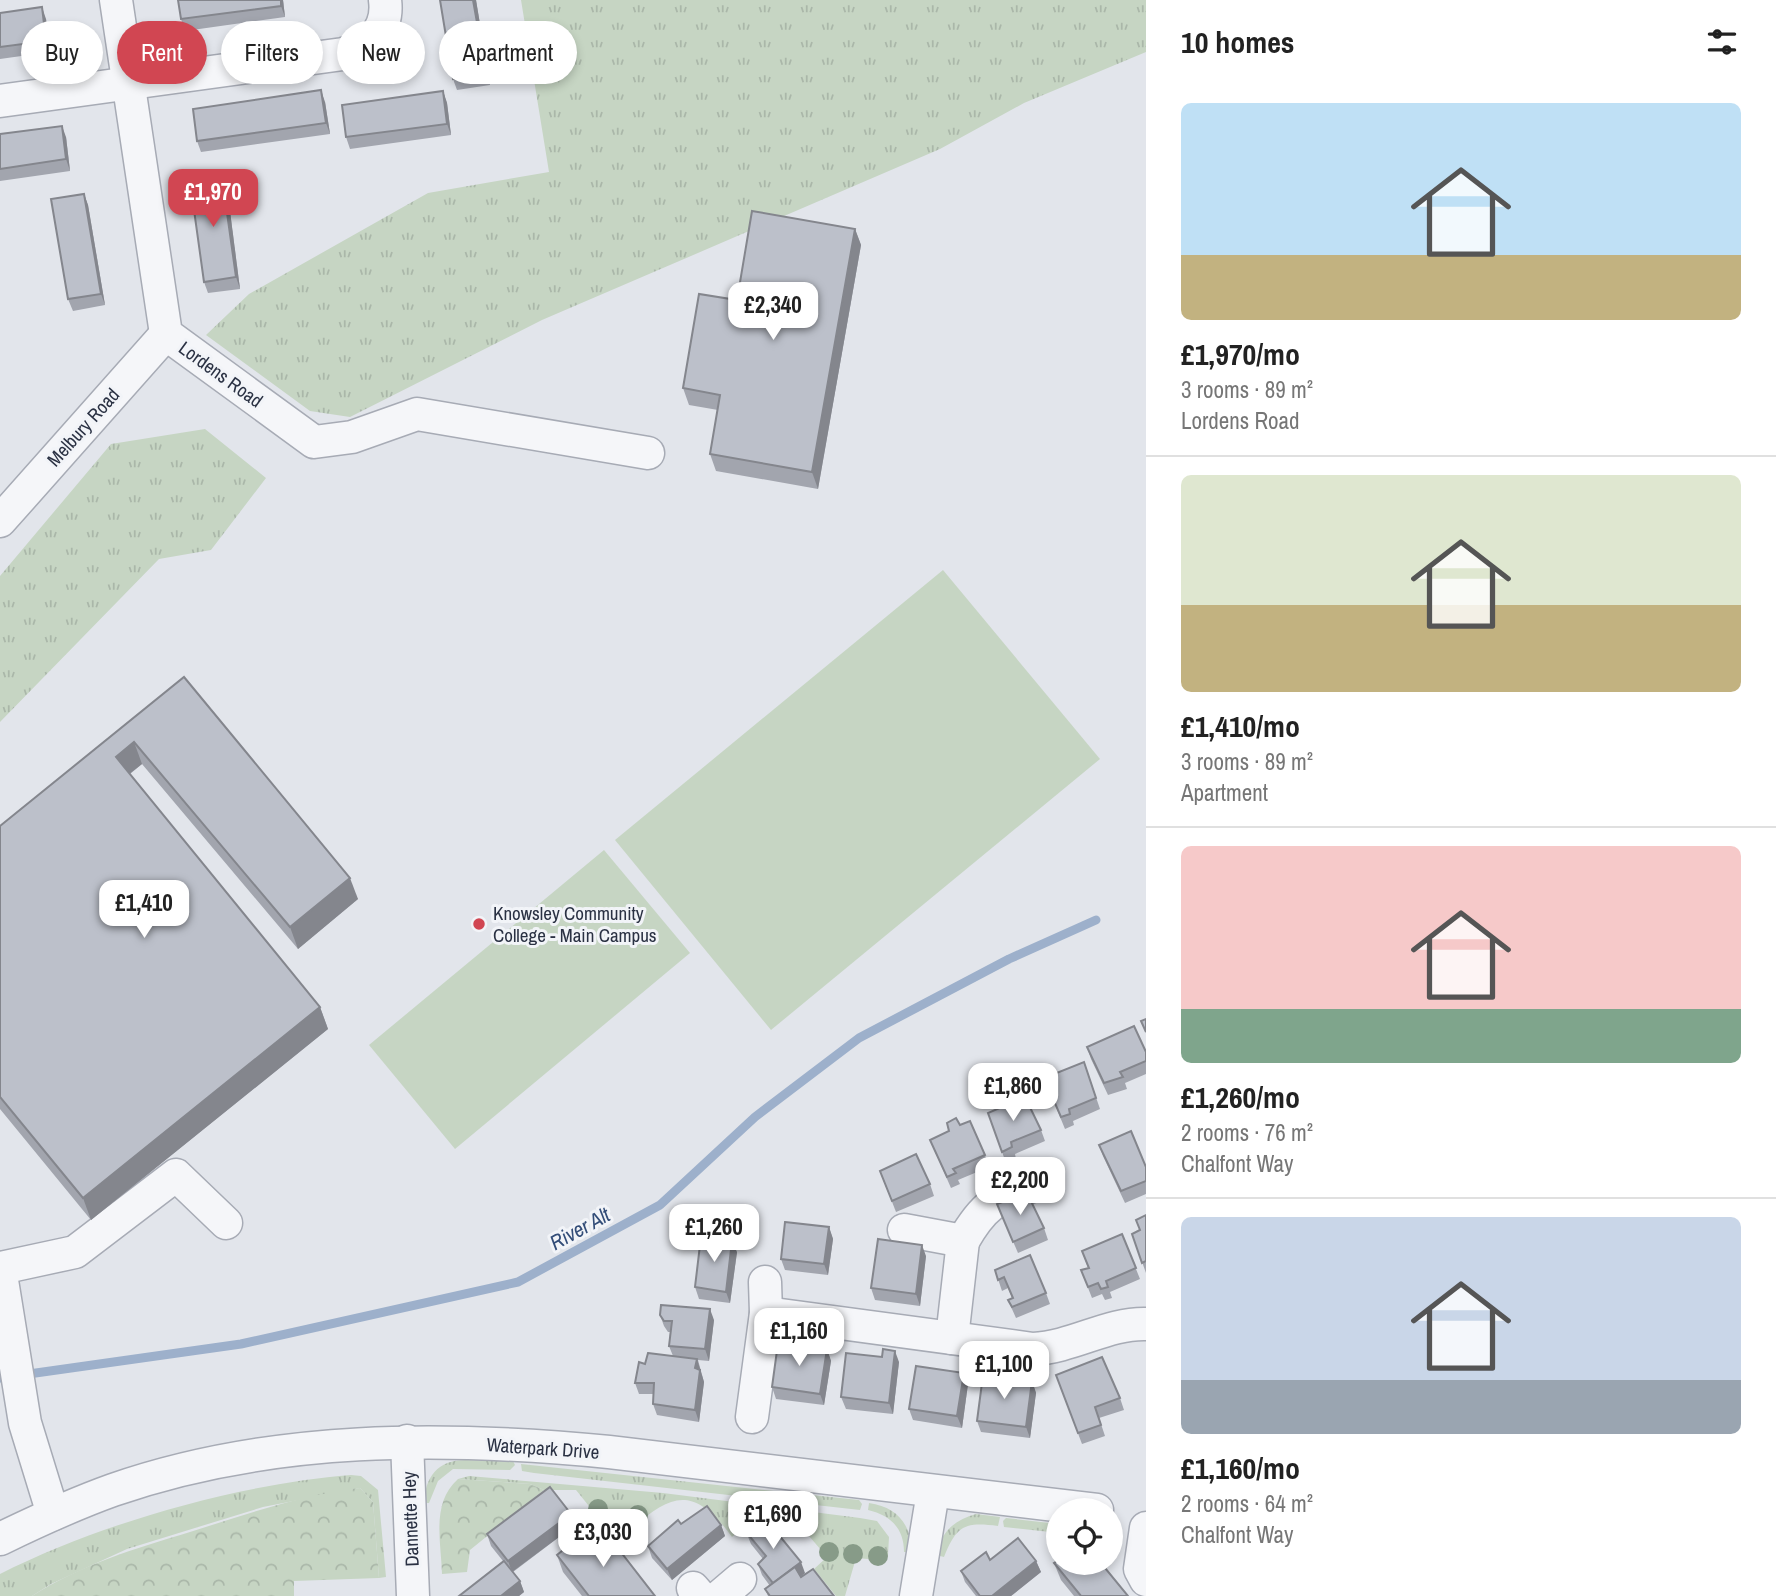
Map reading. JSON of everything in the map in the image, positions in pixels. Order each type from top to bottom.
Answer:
[{"type":"street","name":"Lordens Road","points":[[116,0],[119,21]]},
{"type":"street","points":[[207,71],[354,51],[378,34],[386,16],[385,0]]},
{"type":"street","points":[[0,100],[117,83]]},
{"type":"street","name":"Lordens Road","points":[[128,84],[166,334],[314,442],[352,437],[416,414],[648,453]]},
{"type":"street","name":"Melbury Road","points":[[0,521],[166,334]]},
{"type":"street","points":[[52,1514],[25,1423],[1,1268],[75,1252],[176,1175],[226,1223]]},
{"type":"street","points":[[952,1338],[963,1241],[977,1215],[990,1202],[1042,1182]]},
{"type":"street","points":[[904,1230],[963,1241]]},
{"type":"street","points":[[752,1416],[766,1313],[765,1282]]},
{"type":"street","points":[[766,1313],[1033,1349],[1058,1348],[1130,1324],[1146,1324]]},
{"type":"street","name":"Waterpark Drive","points":[[0,1539],[52,1514],[114,1490],[217,1462],[342,1445],[407,1441],[597,1451],[1046,1504]]},
{"type":"street","name":"Dannette Hey","points":[[407,1441],[413,1596]]},
{"type":"street","points":[[916,1596],[933,1492]]},
{"type":"street","points":[[1123,1514],[1146,1517]]},
{"type":"street","points":[[1146,1528],[1140,1569],[1146,1580]]},
{"type":"green space","points":[[521,0],[1146,0],[1146,52],[1024,103],[940,149],[542,320],[350,417],[310,411],[206,335],[249,294],[428,193],[549,172],[535,84],[577,84],[577,21],[524,21]]},
{"type":"green space","points":[[205,429],[266,478],[211,550],[159,559],[0,722],[0,576],[111,444]]},
{"type":"green space","points":[[943,570],[1100,759],[771,1030],[615,840]]},
{"type":"green space","points":[[604,850],[690,953],[455,1149],[369,1045]]},
{"type":"green space","points":[[465,1460],[513,1461],[515,1465],[510,1470],[453,1469],[438,1481],[429,1503],[424,1503],[427,1485],[435,1472],[447,1463]]},
{"type":"green space","points":[[521,1464],[859,1500],[862,1504],[860,1510],[534,1473],[522,1471]]},
{"type":"green space","points":[[351,1475],[361,1476],[378,1490],[386,1577],[379,1578],[373,1502],[360,1488],[263,1507],[127,1549],[51,1584],[32,1596],[0,1596],[0,1574],[82,1538],[217,1497],[263,1487]]},
{"type":"green space","points":[[469,1476],[663,1493],[877,1521],[889,1537],[888,1555],[880,1560],[856,1558],[845,1596],[836,1596],[814,1569],[827,1557],[791,1515],[761,1512],[732,1537],[702,1506],[688,1500],[675,1501],[648,1515],[617,1541],[576,1490],[544,1490],[530,1484],[458,1479]]},
{"type":"green space","points":[[458,1479],[530,1484],[544,1490],[470,1550],[467,1572],[442,1574],[441,1511],[444,1499]]},
{"type":"green space","points":[[360,1488],[373,1502],[379,1578],[294,1581],[294,1596],[32,1596],[89,1566],[129,1551],[274,1506]]},
{"type":"green space","points":[[869,1503],[887,1508],[901,1518],[909,1533],[912,1552],[904,1552],[898,1529],[883,1515],[868,1510]]},
{"type":"green space","points":[[976,1514],[1000,1517],[998,1526],[977,1525],[964,1528],[953,1538],[944,1557],[936,1555],[941,1540],[950,1528]]},
{"type":"green space","points":[[1006,1518],[1046,1523],[1046,1532],[1004,1527],[1003,1521]]},
{"type":"building","points":[[178,0],[281,0],[281,6],[181,19]]},
{"type":"building","points":[[440,0],[473,0],[477,21],[443,21]]},
{"type":"building","points":[[42,7],[44,21],[21,21],[21,44],[0,47],[0,13]]},
{"type":"building","points":[[321,90],[326,123],[197,141],[193,109]]},
{"type":"building","points":[[443,91],[447,124],[346,137],[342,105]]},
{"type":"building","points":[[62,126],[66,159],[0,169],[0,134]]},
{"type":"building","points":[[222,177],[236,277],[204,282],[190,181]]},
{"type":"building","points":[[84,194],[101,294],[68,299],[51,199]]},
{"type":"building","points":[[752,211],[855,229],[812,472],[710,454],[720,395],[683,388],[699,294],[737,300]]},
{"type":"building","points":[[184,677],[350,878],[290,927],[134,742],[116,757],[320,1007],[83,1198],[0,1097],[0,826]]},
{"type":"building","points":[[1146,1019],[1146,1032],[1141,1021]]},
{"type":"building","points":[[1134,1026],[1146,1052],[1146,1061],[1120,1072],[1123,1077],[1104,1083],[1087,1047]]},
{"type":"building","points":[[1084,1062],[1096,1098],[1069,1109],[1070,1114],[1061,1117],[1044,1078]]},
{"type":"building","points":[[1025,1097],[1041,1130],[1011,1142],[1012,1147],[1002,1152],[988,1113]]},
{"type":"building","points":[[956,1118],[960,1125],[970,1121],[985,1155],[953,1169],[956,1173],[947,1177],[930,1140],[949,1131],[947,1123]]},
{"type":"building","points":[[1131,1131],[1146,1167],[1146,1181],[1121,1191],[1099,1145]]},
{"type":"building","points":[[916,1154],[930,1184],[892,1201],[880,1171]]},
{"type":"building","points":[[1027,1193],[1044,1228],[1013,1242],[997,1204]]},
{"type":"building","points":[[1146,1215],[1146,1261],[1142,1263],[1132,1234],[1140,1230],[1136,1220]]},
{"type":"building","points":[[785,1222],[829,1227],[824,1264],[781,1259]]},
{"type":"building","points":[[709,1233],[732,1241],[726,1292],[695,1287],[700,1245],[708,1244]]},
{"type":"building","points":[[1122,1234],[1136,1268],[1106,1281],[1108,1287],[1101,1289],[1098,1283],[1088,1287],[1081,1270],[1089,1268],[1082,1251]]},
{"type":"building","points":[[878,1239],[922,1245],[916,1294],[871,1288]]},
{"type":"building","points":[[1030,1255],[1046,1293],[1012,1307],[1008,1300],[1013,1298],[1004,1277],[998,1280],[995,1270]]},
{"type":"building","points":[[661,1305],[710,1309],[705,1349],[669,1346],[672,1321],[664,1321],[660,1315]]},
{"type":"building","points":[[778,1343],[827,1349],[820,1394],[772,1387]]},
{"type":"building","points":[[883,1349],[895,1351],[889,1403],[841,1397],[846,1353],[882,1357]]},
{"type":"building","points":[[648,1353],[697,1359],[695,1368],[700,1370],[695,1410],[653,1404],[654,1383],[635,1383],[639,1362],[645,1364]]},
{"type":"building","points":[[1102,1357],[1120,1398],[1095,1407],[1101,1425],[1078,1433],[1056,1375]]},
{"type":"building","points":[[916,1366],[964,1373],[957,1416],[909,1409]]},
{"type":"building","points":[[983,1375],[1032,1381],[1026,1427],[977,1421]]},
{"type":"building","points":[[550,1487],[571,1514],[508,1561],[487,1534]]},
{"type":"building","points":[[707,1506],[721,1525],[667,1569],[648,1546],[678,1520],[681,1524]]},
{"type":"building","points":[[765,1518],[801,1562],[773,1583],[758,1564],[766,1556],[746,1532]]},
{"type":"building","points":[[587,1531],[594,1544],[606,1533],[655,1596],[589,1596],[557,1555]]},
{"type":"building","points":[[1018,1538],[1036,1561],[992,1596],[980,1596],[961,1571],[986,1552],[990,1560]]},
{"type":"building","points":[[504,1561],[520,1581],[501,1596],[459,1596]]},
{"type":"building","points":[[795,1567],[801,1577],[813,1569],[834,1596],[770,1596],[765,1589]]},
{"type":"building","points":[[1064,1575],[1111,1575],[1128,1596],[1081,1596]]},
{"type":"waterway","name":"River Alt","points":[[0,1378],[241,1344],[518,1282],[660,1205],[755,1117],[859,1038],[1009,959],[1096,920]]},
{"type":"place","name":"Knowsley Community College - Main Campus","points":[[479,924]]}]
